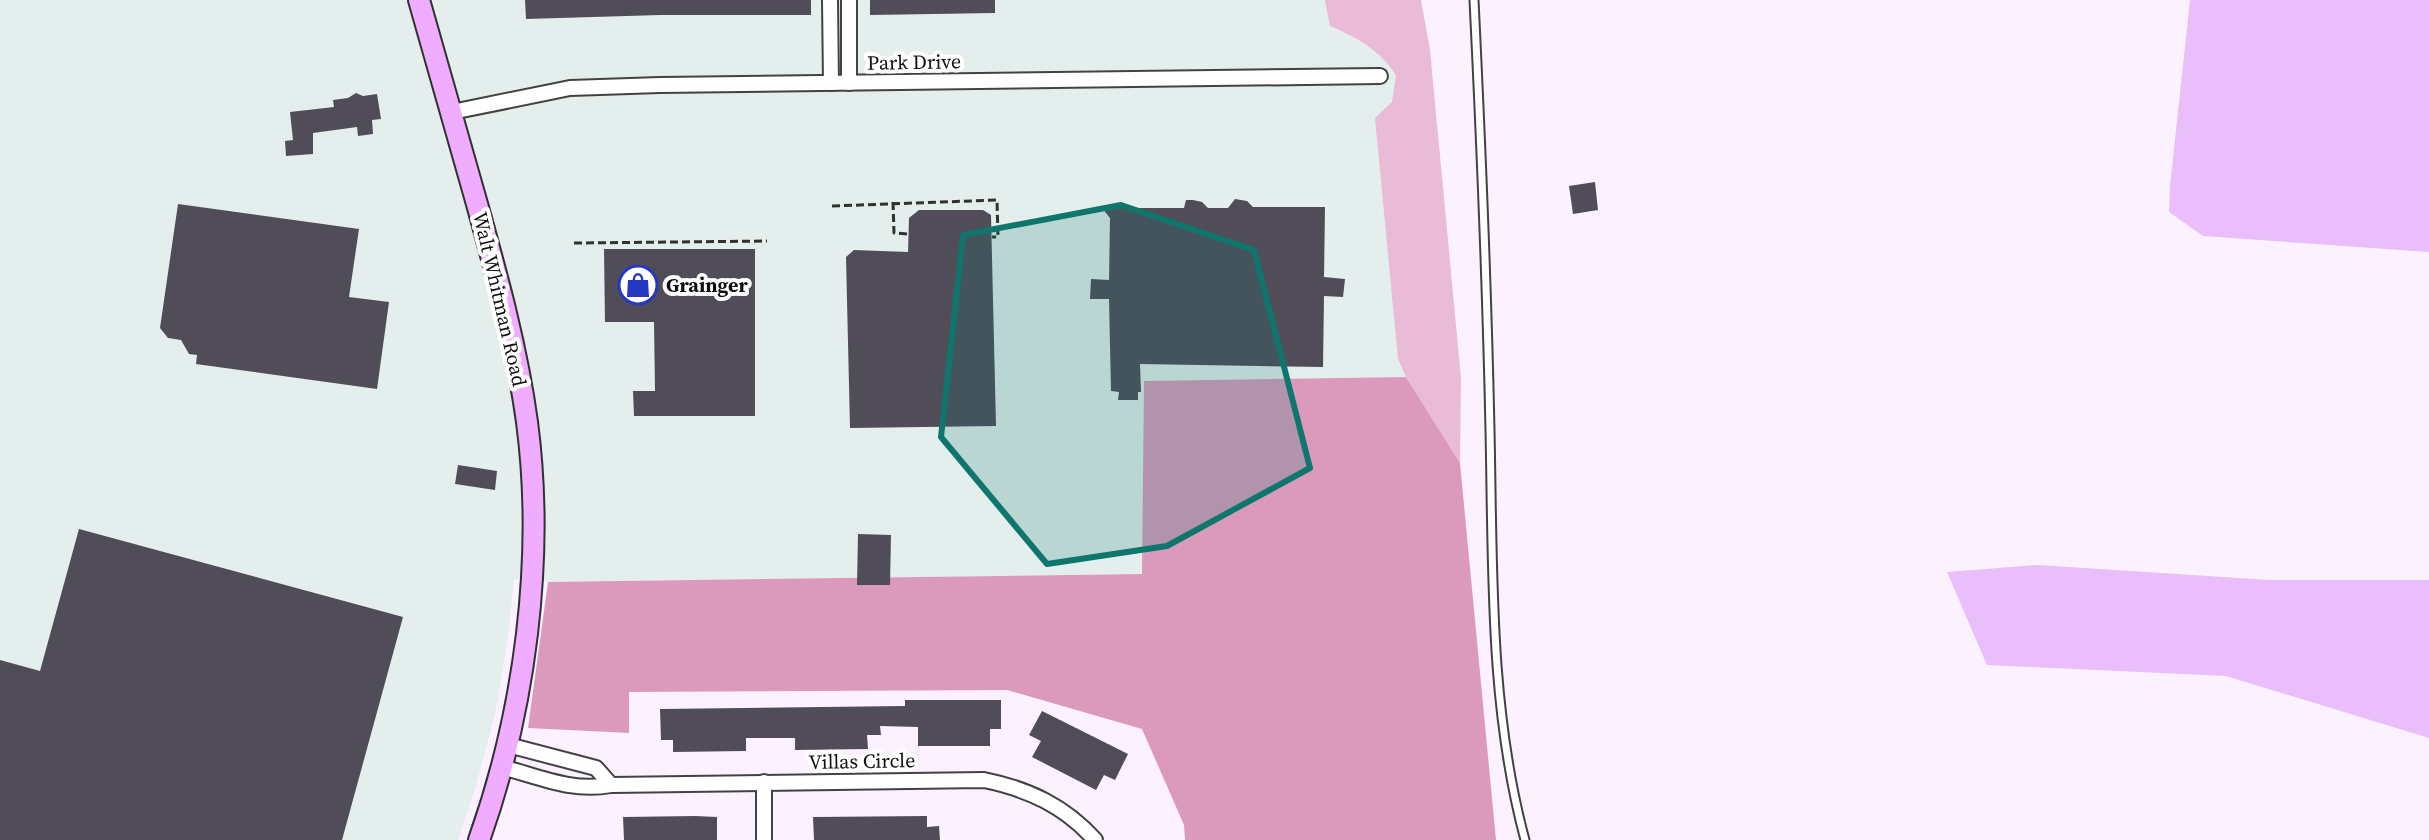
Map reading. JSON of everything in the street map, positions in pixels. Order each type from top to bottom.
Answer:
[{"type":"main road","name":"Walt Whitman Road","points":[[419,0],[515,346],[532,471],[531,588],[508,745],[479,840]]},
{"type":"street","points":[[830,0],[831,83]]},
{"type":"street","points":[[849,0],[849,83]]},
{"type":"street","name":"Park Drive","points":[[452,112],[570,88],[1380,76]]},
{"type":"street","points":[[508,745],[596,768],[611,785]]},
{"type":"street","name":"Villas Circle","points":[[502,767],[591,789],[611,785],[984,780],[1035,794],[1082,825],[1095,840]]},
{"type":"street","points":[[764,782],[764,840]]},
{"type":"lane","points":[[1474,0],[1483,179],[1494,622],[1506,749],[1525,840]]},
{"type":"path","points":[[832,206],[997,200],[998,237],[992,237]]},
{"type":"path","points":[[893,202],[894,233],[908,234]]},
{"type":"path","points":[[574,243],[767,241]]},
{"type":"highlighted area","points":[[1121,205],[1254,250],[1310,468],[1167,546],[1047,564],[941,437],[963,235]]},
{"type":"shaded area","points":[[0,0],[1417,0],[1456,373],[1406,377],[1144,381],[1143,574],[548,582],[514,579],[496,710],[458,840],[0,840]]},
{"type":"shaded area","points":[[1325,0],[1421,0],[1430,50],[1461,378],[1460,463],[1398,359],[1375,118],[1392,102],[1396,75],[1383,58],[1367,45],[1330,26]]},
{"type":"shaded area","points":[[1406,377],[1460,463],[1496,840],[1185,840],[1184,825],[1142,729],[1007,690],[629,692],[629,733],[528,728],[548,582],[1142,574],[1144,381]]},
{"type":"sand","points":[[2190,0],[2429,0],[2429,252],[2203,236],[2169,212]]},
{"type":"sand","points":[[2038,565],[2270,580],[2429,580],[2429,738],[2226,676],[1987,665],[1947,572]]},
{"type":"building","points":[[525,0],[811,0],[811,15],[526,19]]},
{"type":"building","points":[[870,0],[995,0],[995,13],[870,15]]},
{"type":"building","points":[[356,93],[363,96],[377,94],[381,119],[372,120],[373,134],[358,136],[357,127],[313,133],[313,154],[286,156],[285,141],[293,140],[290,112],[334,107],[333,100],[348,98]]},
{"type":"building","points":[[1595,182],[1598,210],[1573,214],[1569,186]]},
{"type":"building","points":[[1235,199],[1247,201],[1253,207],[1325,207],[1324,277],[1345,279],[1343,297],[1324,296],[1323,367],[1140,364],[1141,392],[1138,392],[1138,400],[1118,400],[1119,392],[1111,391],[1109,299],[1090,299],[1091,279],[1109,280],[1110,218],[1102,208],[1184,208],[1186,200],[1193,200],[1202,202],[1208,208],[1228,208]]},
{"type":"building","points":[[178,204],[359,229],[349,297],[389,302],[377,389],[196,364],[197,355],[189,354],[181,340],[168,338],[160,328]]},
{"type":"building","points":[[919,210],[983,210],[991,215],[996,426],[850,428],[846,257],[854,250],[908,252],[909,218]]},
{"type":"building","points":[[604,249],[755,249],[755,416],[634,416],[633,391],[655,391],[654,322],[605,322]]},
{"type":"building","points":[[458,465],[497,471],[495,490],[455,484]]},
{"type":"building","points":[[79,529],[403,617],[342,840],[0,840],[0,660],[40,671]]},
{"type":"building","points":[[858,534],[891,535],[890,585],[857,585]]},
{"type":"building","points":[[905,700],[1001,700],[1001,729],[990,729],[990,746],[918,746],[918,727],[880,726],[881,735],[867,735],[868,749],[795,750],[795,738],[746,738],[746,751],[673,752],[673,740],[661,740],[660,709],[905,706]]},
{"type":"building","points":[[1042,711],[1128,754],[1115,780],[1104,775],[1096,790],[1032,757],[1041,741],[1029,735]]},
{"type":"building","points":[[927,816],[927,827],[939,826],[940,840],[814,840],[813,817]]},
{"type":"building","points":[[623,817],[717,817],[717,840],[624,840]]},
{"type":"place","name":"Grainger","points":[[638,285]]}]
